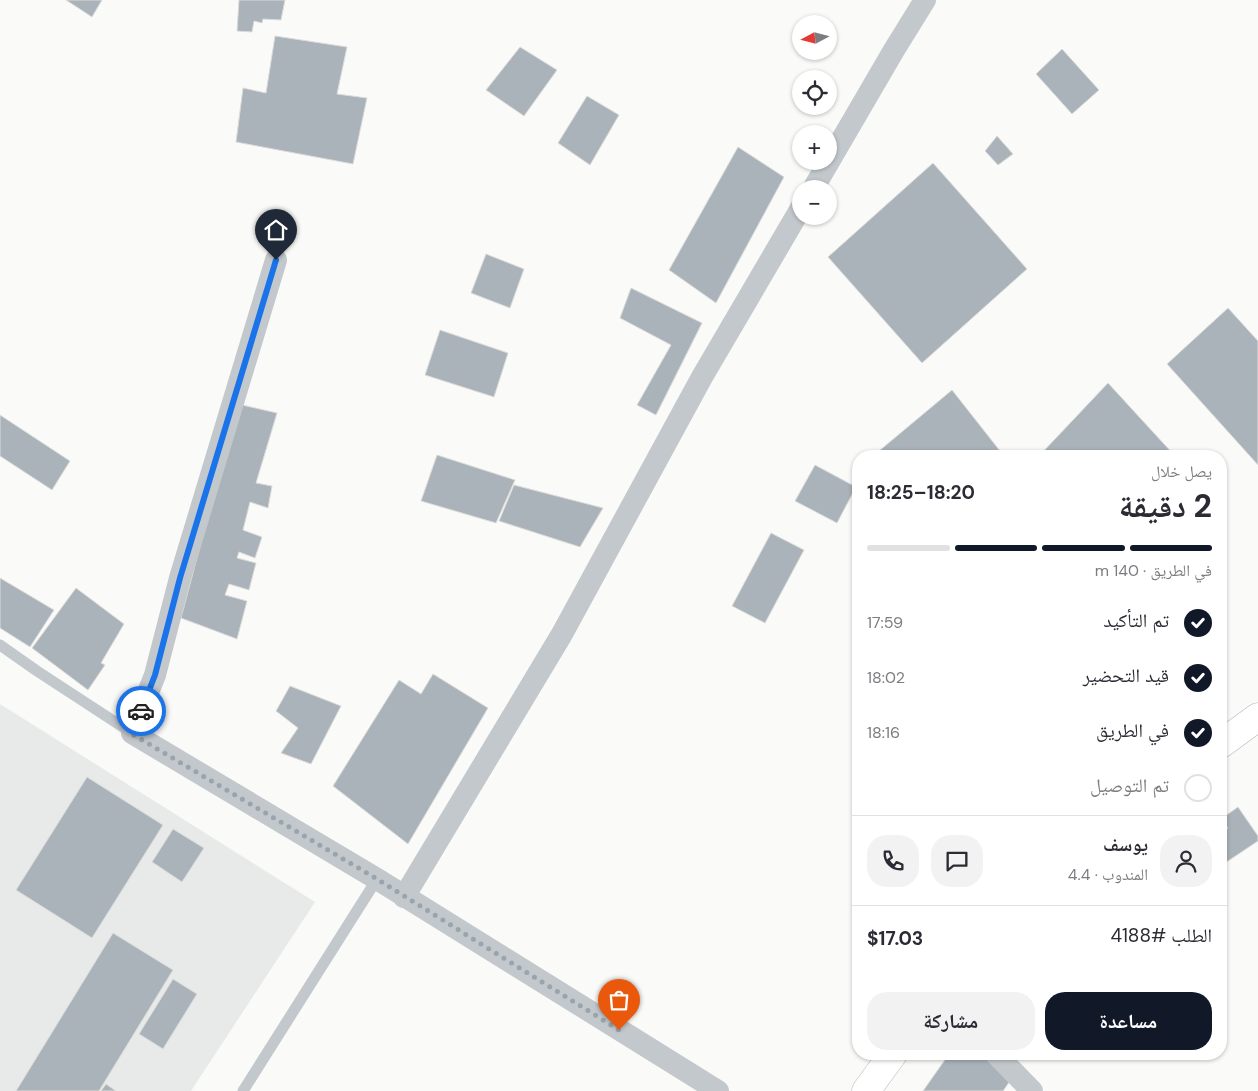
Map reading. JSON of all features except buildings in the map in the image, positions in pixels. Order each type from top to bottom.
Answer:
[{"type":"main road","points":[[1227,740],[1258,717]]},
{"type":"main road","points":[[866,1091],[889,1060]]},
{"type":"street","points":[[818,180],[925,0]]},
{"type":"street","points":[[404,897],[562,634],[702,377],[792,223]]},
{"type":"street","points":[[276,260],[180,578],[155,675],[132,734],[377,879],[718,1091]]},
{"type":"street","points":[[1002,1060],[1032,1091]]},
{"type":"lane","points":[[0,645],[37,672],[132,734]]},
{"type":"lane","points":[[244,1091],[377,879]]},
{"type":"shaded area","points":[[0,704],[315,902],[191,1091],[0,1091]]},
{"type":"way so far","points":[[141,711],[132,734],[377,879],[619,1030]]},
{"type":"route","points":[[141,711],[155,675],[180,578],[276,260]]}]
